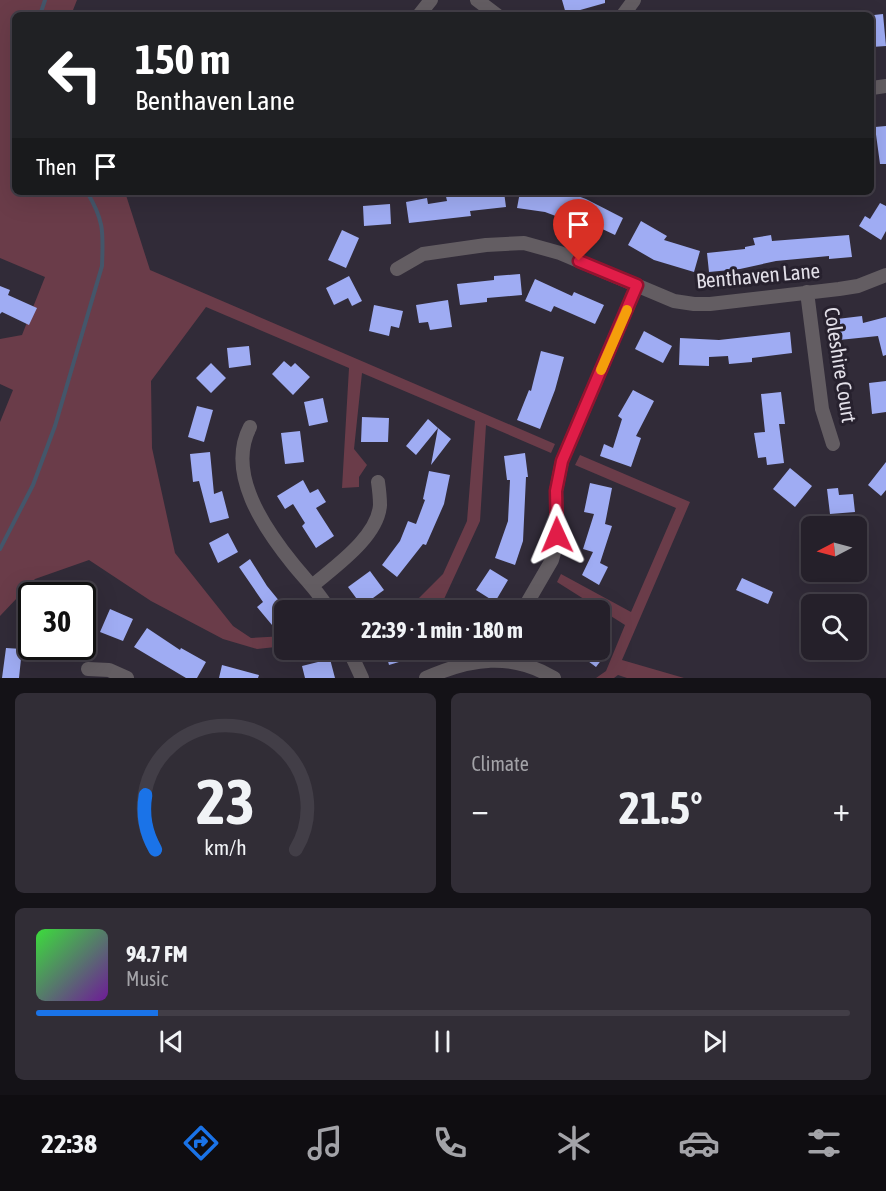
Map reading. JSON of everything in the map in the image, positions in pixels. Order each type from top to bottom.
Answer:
[{"type":"street","points":[[421,12],[431,0]]},
{"type":"street","points":[[477,0],[493,12]]},
{"type":"street","name":"Benthaven Lane","points":[[396,269],[423,254],[486,245],[524,243],[560,253],[674,301],[694,304],[858,286],[886,275]]},
{"type":"street","points":[[530,600],[552,560],[557,542],[556,491],[562,461],[637,285]]},
{"type":"street","name":"Coleshire Court","points":[[807,292],[822,409],[832,444]]},
{"type":"street","points":[[250,427],[242,447],[243,468],[249,491],[269,532],[322,600]]},
{"type":"street","points":[[312,586],[365,538],[374,526],[380,506],[378,482]]},
{"type":"street","points":[[354,660],[362,678]]},
{"type":"street","points":[[426,678],[460,664],[478,660]]},
{"type":"street","points":[[518,660],[554,678]]},
{"type":"street","points":[[88,669],[109,670],[127,678]]},
{"type":"shaded area","points":[[0,0],[77,0],[72,12],[12,12],[12,195],[126,195],[150,270],[555,444],[551,453],[486,425],[480,521],[444,600],[417,600],[443,574],[467,521],[475,421],[362,373],[354,449],[367,465],[359,477],[359,487],[342,488],[349,368],[206,307],[151,381],[152,448],[175,553],[233,626],[251,638],[274,637],[274,647],[257,649],[223,639],[151,601],[89,560],[32,582],[18,582],[18,597],[0,616],[0,422],[13,390],[0,384],[0,339],[22,335],[45,277],[0,258]]},
{"type":"shaded area","points":[[580,455],[690,502],[622,660],[684,678],[627,678],[618,675],[614,678],[596,678],[606,671],[625,625],[610,616],[610,601],[631,612],[676,508],[575,465]]},
{"type":"shaded area","points":[[561,574],[609,600],[585,600],[557,582]]},
{"type":"building","points":[[562,0],[605,0],[605,3],[565,12]]},
{"type":"building","points":[[883,14],[886,46],[874,47],[874,15]]},
{"type":"building","points":[[886,126],[886,164],[880,164],[875,127]]},
{"type":"building","points":[[446,195],[504,195],[506,207],[470,211],[471,216],[409,223],[406,202],[427,198],[428,204],[447,201]]},
{"type":"building","points":[[519,195],[575,195],[623,218],[615,235],[579,218],[577,224],[545,212],[517,208]]},
{"type":"building","points":[[880,203],[886,206],[886,231],[881,240],[859,226],[865,216],[870,219]]},
{"type":"building","points":[[390,204],[391,224],[364,226],[363,206]]},
{"type":"building","points":[[641,221],[667,236],[664,240],[700,251],[694,272],[654,260],[628,245]]},
{"type":"building","points":[[342,230],[359,238],[346,268],[328,260]]},
{"type":"building","points":[[771,235],[772,241],[849,235],[852,257],[829,259],[829,256],[776,261],[740,269],[709,272],[707,253],[745,249],[745,247],[755,245],[753,238]]},
{"type":"building","points":[[520,274],[522,295],[487,298],[487,302],[460,305],[457,284],[494,280],[494,276]]},
{"type":"building","points":[[349,276],[362,301],[352,306],[348,298],[334,305],[326,288]]},
{"type":"building","points":[[535,279],[572,296],[574,292],[604,305],[595,324],[554,306],[551,312],[525,301]]},
{"type":"building","points":[[0,286],[10,290],[8,295],[37,308],[29,325],[2,312],[0,314]]},
{"type":"building","points":[[448,300],[452,327],[430,330],[428,322],[419,323],[416,305]]},
{"type":"building","points":[[374,305],[403,311],[399,328],[391,326],[389,336],[369,331]]},
{"type":"building","points":[[862,316],[863,323],[886,317],[886,355],[883,356],[878,336],[839,340],[837,319]]},
{"type":"building","points":[[644,331],[672,346],[663,363],[635,349]]},
{"type":"building","points":[[790,332],[792,353],[752,358],[752,362],[729,364],[728,356],[709,357],[709,366],[679,365],[680,338],[719,340]]},
{"type":"building","points":[[249,346],[251,365],[229,368],[227,348]]},
{"type":"building","points":[[541,351],[564,357],[555,390],[540,429],[517,420],[529,390],[531,391]]},
{"type":"building","points":[[284,361],[291,367],[295,363],[310,377],[293,395],[272,374]]},
{"type":"building","points":[[211,363],[226,378],[211,393],[196,378]]},
{"type":"building","points":[[886,381],[886,412],[872,414],[869,383]]},
{"type":"building","points":[[633,390],[654,401],[636,436],[641,438],[631,467],[600,456],[604,444],[613,448],[622,419],[618,416]]},
{"type":"building","points":[[781,392],[785,424],[779,424],[784,463],[767,465],[766,457],[758,458],[754,433],[765,432],[761,394]]},
{"type":"building","points":[[323,398],[328,422],[309,426],[304,402]]},
{"type":"building","points":[[197,406],[213,410],[204,442],[188,437]]},
{"type":"building","points":[[362,417],[389,418],[388,442],[361,442]]},
{"type":"building","points":[[428,419],[438,428],[416,455],[406,446]]},
{"type":"building","points":[[438,428],[451,439],[431,465]]},
{"type":"building","points":[[300,431],[304,462],[285,464],[281,433]]},
{"type":"building","points":[[210,452],[214,494],[222,491],[229,518],[210,523],[199,481],[193,482],[190,454]]},
{"type":"building","points":[[525,453],[528,477],[526,477],[523,541],[515,565],[495,558],[508,521],[510,480],[507,480],[504,456]]},
{"type":"building","points":[[886,462],[886,490],[881,496],[868,485]]},
{"type":"building","points":[[790,468],[812,486],[795,507],[773,489]]},
{"type":"building","points":[[429,471],[450,475],[444,504],[426,545],[423,544],[397,577],[382,565],[400,541],[408,521],[416,524],[425,500],[423,499]]},
{"type":"building","points":[[303,480],[310,493],[318,489],[326,502],[316,508],[334,536],[316,548],[302,526],[305,523],[293,504],[285,509],[277,496]]},
{"type":"building","points":[[590,483],[612,488],[605,524],[612,526],[600,563],[608,567],[599,585],[582,575],[593,552],[583,549],[594,514],[584,512]]},
{"type":"building","points":[[838,488],[839,495],[853,494],[855,512],[830,514],[827,489]]},
{"type":"building","points":[[228,533],[238,552],[218,563],[209,543]]},
{"type":"building","points":[[250,559],[278,600],[274,600],[274,627],[257,607],[263,602],[239,567]]},
{"type":"building","points":[[490,569],[508,580],[496,600],[492,600],[476,590]]},
{"type":"building","points":[[370,571],[384,590],[370,600],[358,600],[348,587]]},
{"type":"building","points":[[742,578],[773,592],[768,604],[736,590]]},
{"type":"building","points":[[110,609],[133,619],[123,641],[100,632]]},
{"type":"building","points":[[147,628],[180,650],[181,648],[206,662],[197,678],[186,678],[134,647]]},
{"type":"building","points":[[6,648],[18,649],[18,660],[21,660],[19,678],[2,678]]},
{"type":"building","points":[[330,660],[335,678],[305,678],[302,666]]},
{"type":"building","points":[[388,660],[406,660],[389,665]]},
{"type":"building","points":[[587,660],[601,660],[596,667]]},
{"type":"building","points":[[222,665],[259,675],[258,678],[219,678]]},
{"type":"waterway","points":[[41,12],[45,0]]},
{"type":"waterway","points":[[0,549],[33,485],[55,426],[102,266],[102,228],[88,195]]},
{"type":"slow traffic","points":[[601,370],[627,310]]},
{"type":"route","points":[[557,535],[556,491],[562,461],[637,285],[579,261]]}]
